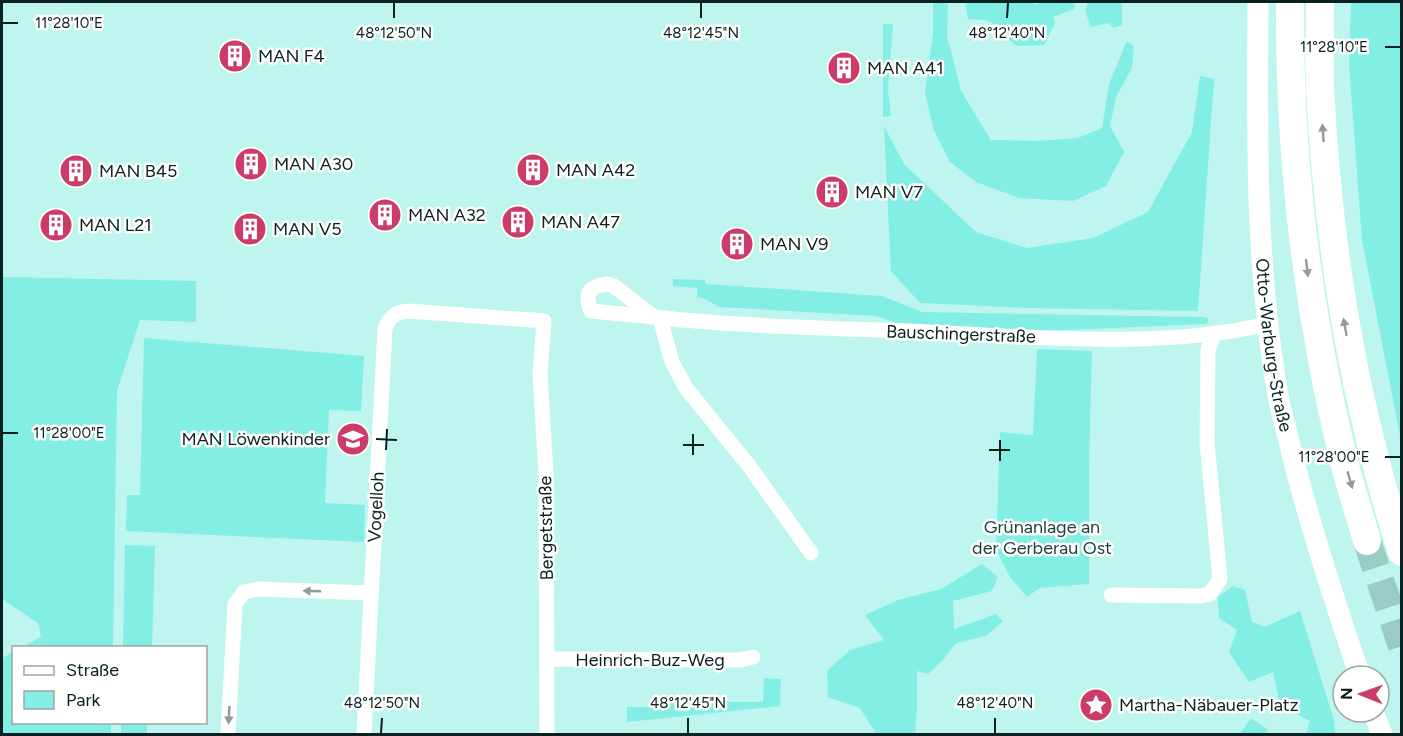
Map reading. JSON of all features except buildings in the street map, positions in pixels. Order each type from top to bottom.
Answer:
[{"type":"highway","points":[[1290,2],[1294,145],[1308,275],[1318,339],[1341,450],[1367,541]]},
{"type":"highway","points":[[1320,2],[1320,86],[1328,200],[1342,314],[1365,421],[1401,552]]},
{"type":"main road","name":"Otto-Warburg-Straße","points":[[1258,2],[1257,140],[1260,234],[1268,324],[1280,403],[1303,497],[1327,580],[1356,664]]},
{"type":"street","name":"Vogelloh","points":[[364,735],[385,328],[388,320],[399,312],[426,312],[544,321]]},
{"type":"street","name":"Bauschingerstraße","points":[[810,553],[750,467],[686,388],[672,362],[657,317],[1035,337],[1133,338],[1214,334],[1268,324]]},
{"type":"street","name":"Bergetstraße","points":[[544,321],[540,374],[546,474],[547,735]]},
{"type":"street","points":[[1111,595],[1201,596],[1210,594],[1220,579],[1207,442],[1208,350],[1214,334]]},
{"type":"street","points":[[228,735],[235,604],[244,592],[258,589],[370,593]]},
{"type":"street","name":"Heinrich-Buz-Weg","points":[[547,659],[740,660],[753,657]]},
{"type":"green space","points":[[933,2],[948,2],[947,36],[961,91],[991,140],[1036,141],[1078,138],[1102,128],[1109,84],[1127,41],[1134,46],[1132,68],[1116,97],[1110,126],[1124,152],[1106,186],[1073,201],[1019,198],[976,182],[950,162],[934,131],[925,93],[933,33]]},
{"type":"green space","points":[[965,2],[1031,2],[1036,5],[1037,2],[1075,2],[1074,9],[1053,17],[1055,23],[1044,45],[1017,46],[1008,38],[1004,29],[985,20],[968,19]]},
{"type":"green space","points":[[1088,2],[1122,2],[1122,25],[1114,28],[1108,23],[1091,27],[1085,11]]},
{"type":"green space","points":[[1351,2],[1401,2],[1401,441],[1362,240],[1349,64]]},
{"type":"green space","points":[[883,24],[893,24],[888,90],[891,116],[883,117]]},
{"type":"green space","points":[[1200,76],[1214,79],[1198,311],[1026,308],[920,303],[891,271],[884,126],[904,164],[976,232],[1027,248],[1093,238],[1148,212],[1192,132]]},
{"type":"green space","points":[[2,277],[196,281],[196,322],[140,320],[117,391],[113,646],[24,646],[41,637],[38,623],[2,599]]},
{"type":"green space","points":[[673,279],[705,280],[706,284],[882,296],[922,312],[1202,317],[1208,318],[1208,322],[1206,324],[1042,331],[896,323],[876,316],[719,307],[697,297],[697,288],[673,286]]},
{"type":"green space","points":[[144,338],[364,356],[361,411],[329,410],[325,503],[365,505],[364,542],[126,531],[127,495],[140,495]]},
{"type":"green space","name":"Grünanlage an der Gerberau Ost","points":[[1037,349],[1092,351],[1089,584],[1040,588],[1027,597],[1010,577],[996,550],[1000,432],[1033,435]]},
{"type":"green space","points":[[125,545],[155,546],[152,646],[123,646]]},
{"type":"green space","points":[[982,564],[998,577],[992,591],[953,601],[954,629],[996,614],[1003,621],[987,635],[955,644],[928,674],[917,671],[915,734],[876,734],[860,708],[828,697],[827,671],[850,650],[884,640],[865,615],[898,600],[941,589]]},
{"type":"green space","points":[[1233,586],[1245,590],[1252,622],[1265,627],[1300,611],[1331,710],[1331,724],[1334,724],[1335,734],[1306,734],[1310,721],[1280,705],[1273,672],[1249,682],[1229,652],[1237,630],[1219,618],[1218,597]]},
{"type":"green space","points":[[12,653],[12,724],[111,724],[111,734],[2,734],[2,658]]},
{"type":"green space","points":[[764,678],[781,679],[780,706],[627,722],[627,707],[659,707],[659,702],[763,702]]},
{"type":"green space","points":[[1251,718],[1267,729],[1268,734],[1240,734]]},
{"type":"green space","points":[[121,724],[147,724],[147,734],[121,734]]},
{"type":"tunnel","points":[[1367,541],[1402,646]]},
{"type":"place","name":"MAN F4","points":[[235,56]]},
{"type":"place","name":"MAN A41","points":[[844,68]]},
{"type":"place","name":"MAN A30","points":[[251,164]]},
{"type":"place","name":"MAN A42","points":[[533,170]]},
{"type":"place","name":"MAN B45","points":[[76,171]]},
{"type":"place","name":"MAN V7","points":[[832,192]]},
{"type":"place","name":"MAN A32","points":[[385,215]]},
{"type":"place","name":"MAN A47","points":[[518,222]]},
{"type":"place","name":"MAN L21","points":[[56,225]]},
{"type":"place","name":"MAN V5","points":[[250,229]]},
{"type":"place","name":"MAN V9","points":[[737,244]]},
{"type":"place","name":"MAN Löwenkinder","points":[[353,439]]},
{"type":"place","name":"Martha-Näbauer-Platz","points":[[1096,705]]}]
